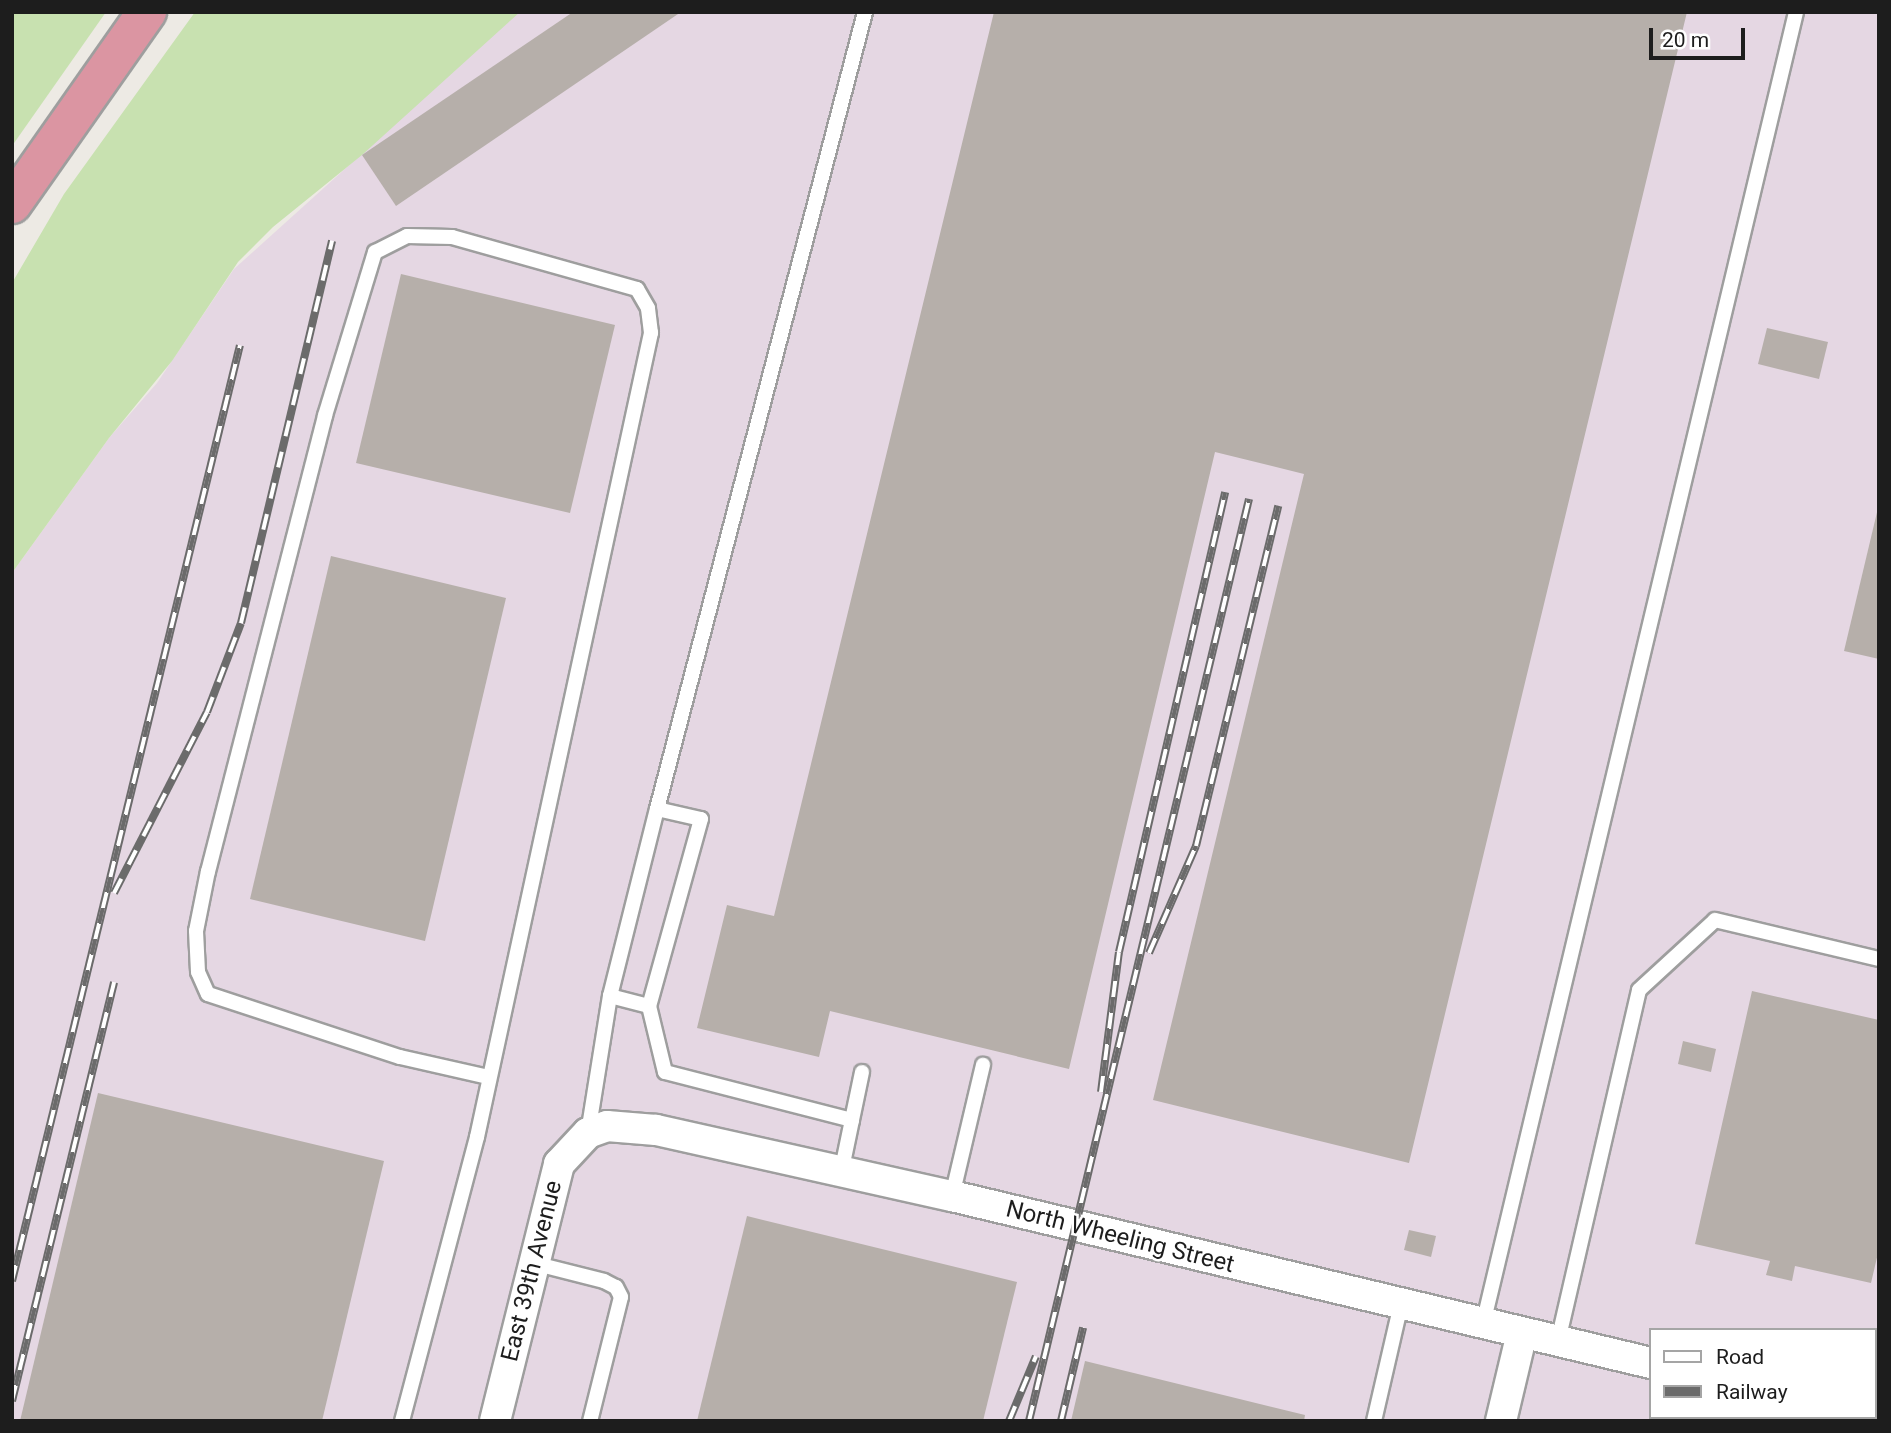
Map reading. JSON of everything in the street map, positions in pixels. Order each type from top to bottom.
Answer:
[{"type":"highway","points":[[12,204],[147,12]]},
{"type":"street","name":"North Wheeling Street","points":[[588,1133],[630,1125],[953,1196],[1650,1363]]},
{"type":"street","name":"East 39th Avenue","points":[[495,1421],[559,1164],[588,1133]]},
{"type":"street","points":[[1501,1421],[1522,1333]]},
{"type":"lane","points":[[588,1133],[610,996],[865,12]]},
{"type":"lane","points":[[1483,1324],[1796,12]]},
{"type":"lane","points":[[402,1421],[488,1077],[651,333],[648,308],[637,289],[452,237],[407,236],[375,252],[325,416],[208,871],[196,931],[198,972],[208,994],[400,1057],[488,1077]]},
{"type":"lane","points":[[657,808],[701,819],[649,1006],[665,1072],[852,1120]]},
{"type":"lane","points":[[1558,1341],[1639,990],[1715,920],[1879,959]]},
{"type":"lane","points":[[610,996],[649,1006]]},
{"type":"lane","points":[[953,1196],[983,1065]]},
{"type":"lane","points":[[841,1173],[862,1072]]},
{"type":"lane","points":[[533,1263],[604,1281],[616,1287],[621,1297],[590,1421]]},
{"type":"lane","points":[[1374,1421],[1401,1304]]},
{"type":"shaded area","points":[[519,12],[1879,12],[1879,1421],[12,1421],[12,573],[109,438],[157,383],[234,269]]},
{"type":"green space","points":[[12,12],[106,12],[12,146]]},
{"type":"green space","points":[[195,12],[520,12],[362,155],[273,227],[238,262],[172,361],[109,438],[12,573],[12,283],[64,194]]},
{"type":"building","points":[[573,12],[681,12],[396,206],[362,155]]},
{"type":"building","points":[[994,12],[1687,12],[1409,1163],[1153,1100],[1304,474],[1215,452],[1069,1069],[830,1011],[819,1057],[697,1028],[727,905],[774,916]]},
{"type":"building","points":[[401,274],[615,325],[570,513],[356,463]]},
{"type":"building","points":[[1767,328],[1828,342],[1819,379],[1758,364]]},
{"type":"building","points":[[1879,509],[1879,659],[1844,651]]},
{"type":"building","points":[[331,556],[506,598],[425,941],[250,899]]},
{"type":"building","points":[[1752,991],[1879,1020],[1879,1249],[1871,1283],[1795,1266],[1792,1281],[1766,1275],[1770,1261],[1695,1244]]},
{"type":"building","points":[[1683,1041],[1716,1049],[1711,1072],[1678,1064]]},
{"type":"building","points":[[98,1093],[384,1161],[322,1421],[20,1421]]},
{"type":"building","points":[[747,1216],[1017,1282],[983,1421],[697,1421]]},
{"type":"building","points":[[1409,1230],[1436,1236],[1431,1257],[1404,1250]]},
{"type":"building","points":[[1085,1361],[1305,1415],[1304,1421],[1071,1421]]},
{"type":"railway","points":[[114,893],[207,712],[241,623],[332,241]]},
{"type":"railway","points":[[12,1281],[240,345]]},
{"type":"railway","points":[[1101,1092],[1119,952],[1225,492]]},
{"type":"railway","points":[[1029,1421],[1249,499]]},
{"type":"railway","points":[[1149,953],[1196,846],[1278,506]]},
{"type":"railway","points":[[12,1401],[114,982]]},
{"type":"railway","points":[[1061,1421],[1083,1328]]},
{"type":"railway","points":[[1009,1421],[1036,1356]]}]
